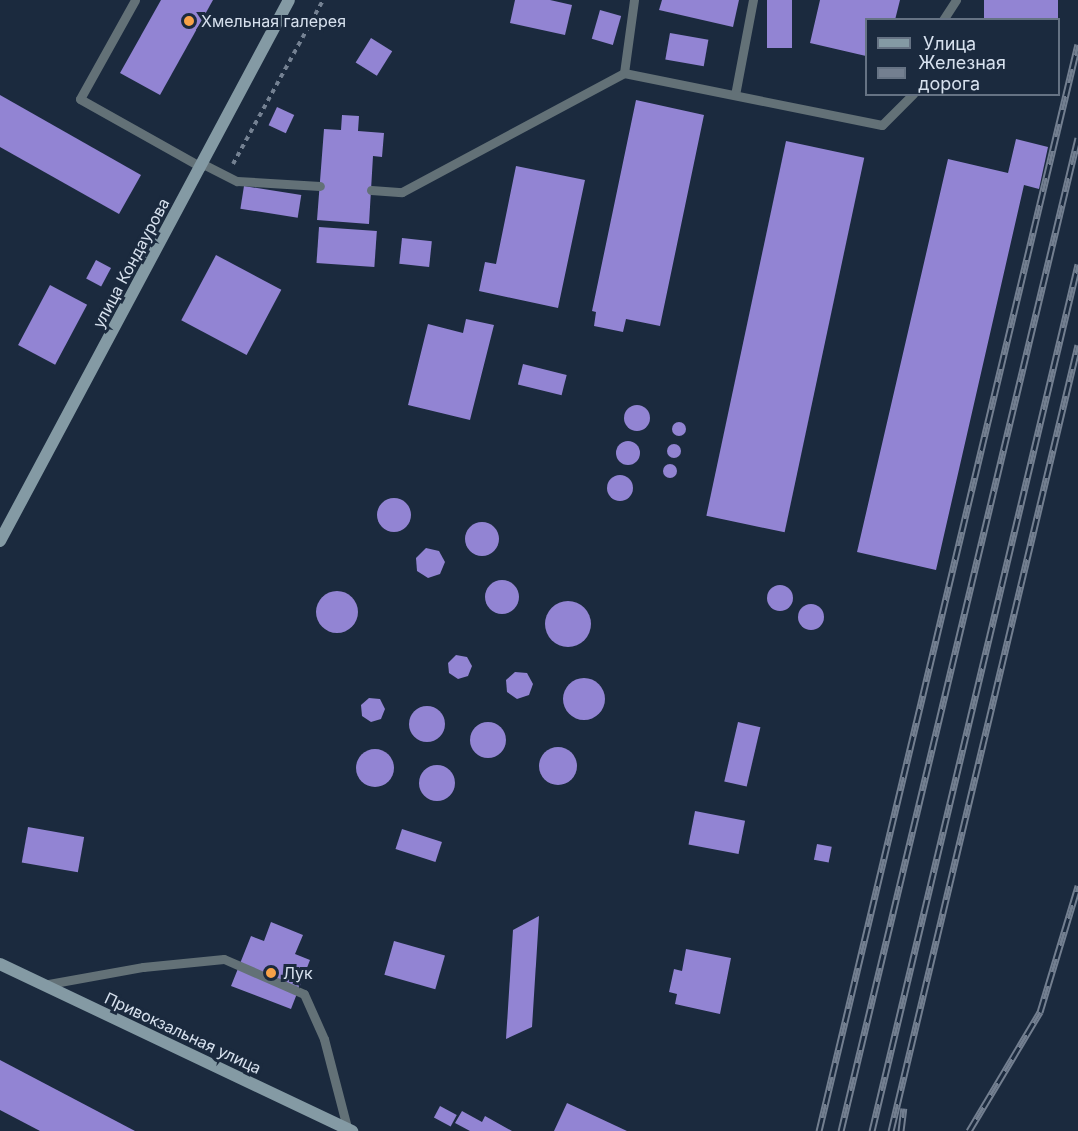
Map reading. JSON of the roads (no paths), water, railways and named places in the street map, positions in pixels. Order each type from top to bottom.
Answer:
[{"type":"street","name":"улица Кондаурова","points":[[0,542],[289,0]]},
{"type":"street","name":"Привокзальная улица","points":[[0,964],[349,1129]]},
{"type":"lane","points":[[135,0],[80,99],[202,165],[237,181],[320,186]]},
{"type":"lane","points":[[624,72],[634,0]]},
{"type":"lane","points":[[735,95],[753,0]]},
{"type":"lane","points":[[944,18],[956,0]]},
{"type":"lane","points":[[371,190],[402,192],[624,72],[882,125],[911,96]]},
{"type":"lane","points":[[43,985],[142,967],[224,959],[304,994],[324,1039],[349,1129]]},
{"type":"railway","points":[[819,1131],[1078,44]]},
{"type":"railway","points":[[841,1131],[1078,138]]},
{"type":"railway","points":[[872,1131],[1078,264]]},
{"type":"railway","points":[[891,1131],[1078,345]]},
{"type":"railway","points":[[969,1131],[1040,1012],[1078,886]]},
{"type":"railway","points":[[901,1131],[904,1108]]},
{"type":"place","name":"Хмельная галерея","points":[[189,21]]},
{"type":"place","name":"Лук","points":[[271,973]]}]
